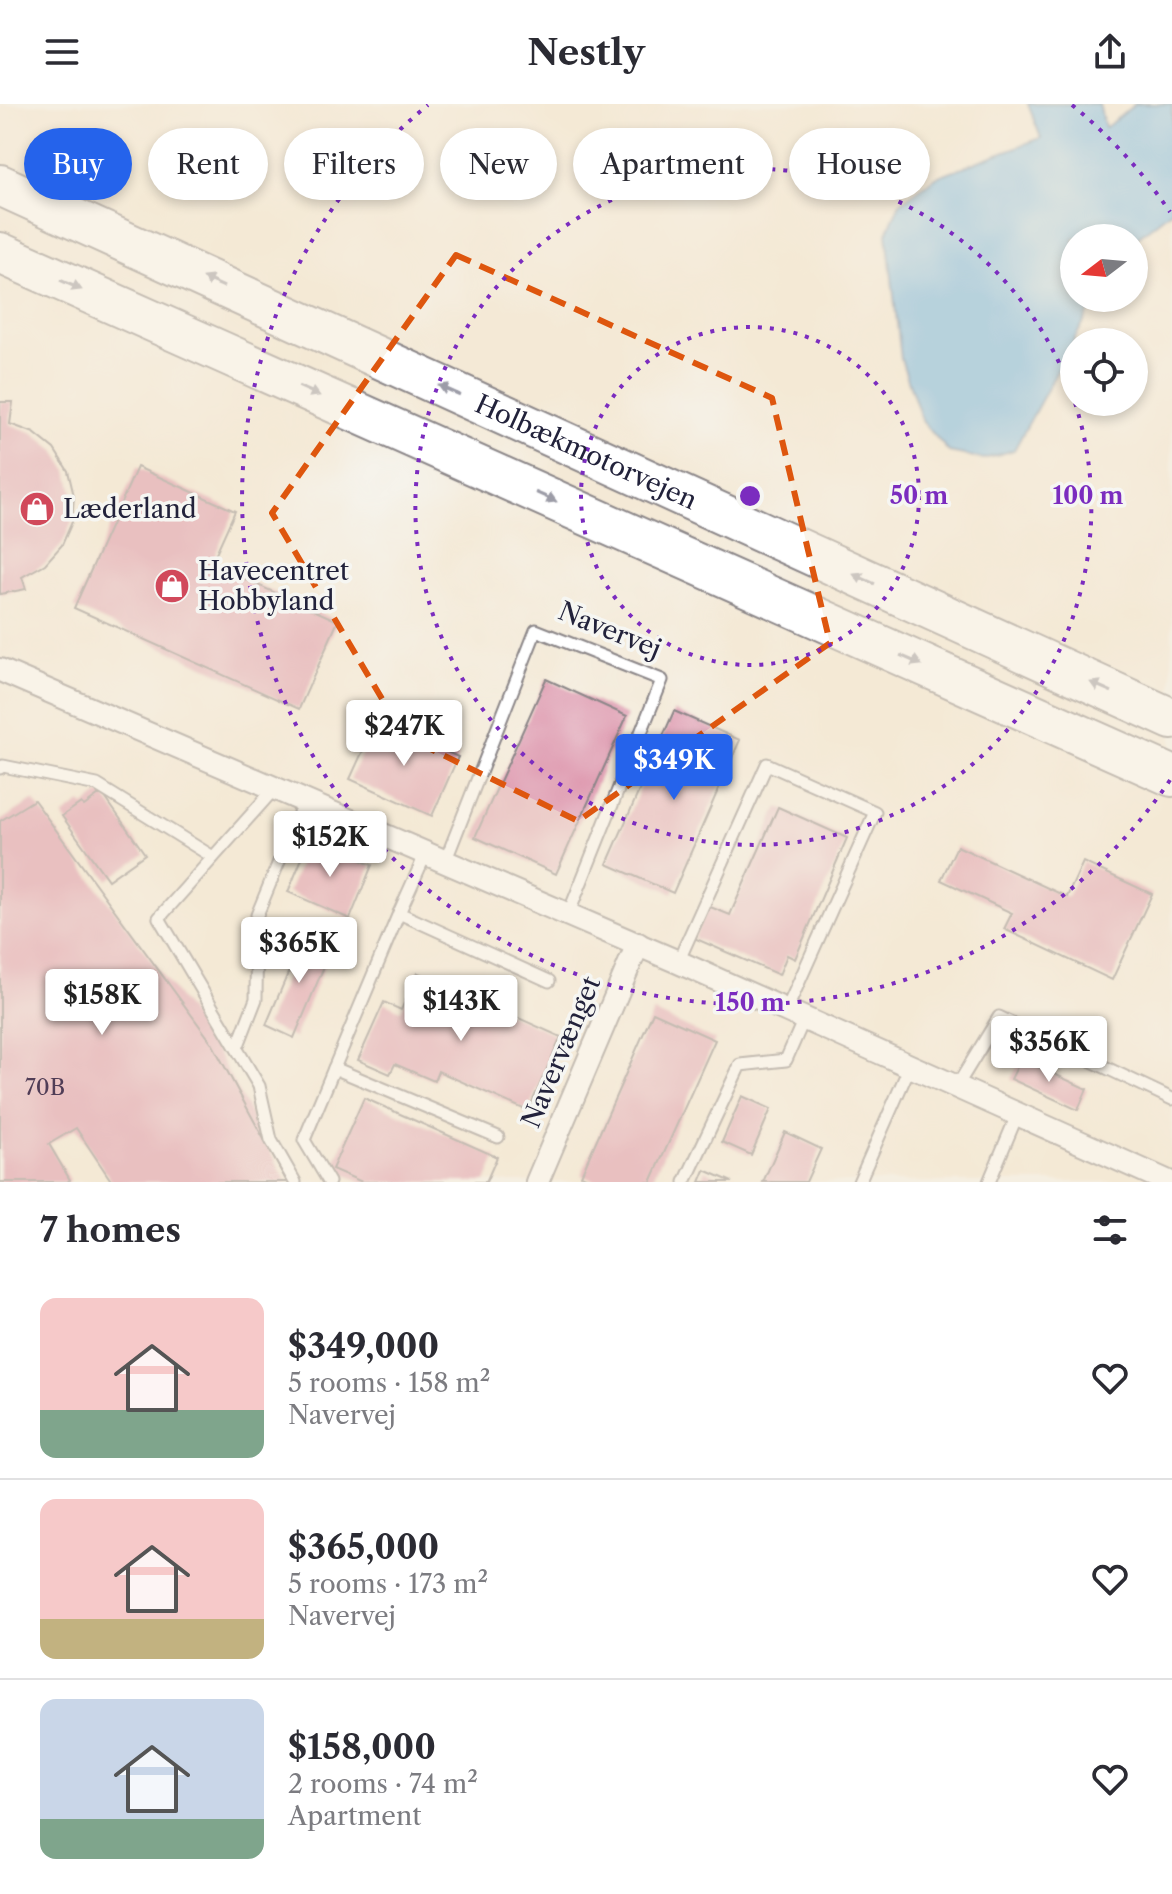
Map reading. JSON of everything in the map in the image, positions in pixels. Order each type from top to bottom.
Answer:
[{"type":"highway","name":"Holbækmotorvejen","points":[[0,185],[1172,719]]},
{"type":"highway","points":[[0,253],[1172,776]]},
{"type":"street","points":[[0,670],[638,944],[1161,1180]]},
{"type":"street","name":"Navervænget","points":[[537,1182],[638,944]]},
{"type":"lane","name":"Navervej","points":[[329,1182],[304,1140],[399,913],[435,857],[536,630],[662,680],[568,915]]},
{"type":"lane","points":[[678,962],[767,764],[875,812],[795,1015],[786,1060],[740,1065],[685,1182]]},
{"type":"lane","points":[[0,768],[3,766],[97,785],[213,857]]},
{"type":"lane","points":[[275,788],[159,918],[259,1086],[271,1140],[295,1182]]},
{"type":"lane","points":[[237,1048],[256,999],[257,915],[304,801]]},
{"type":"lane","points":[[399,913],[549,981]]},
{"type":"lane","points":[[957,1086],[999,1017],[1172,1099]]},
{"type":"lane","points":[[859,1182],[910,1066]]},
{"type":"lane","points":[[334,1068],[498,1137]]},
{"type":"lane","points":[[989,1182],[1018,1113]]},
{"type":"highlighted area","points":[[456,255],[772,398],[830,643],[578,821],[404,736],[272,513]]},
{"type":"water","points":[[1028,104],[1099,104],[1105,128],[1135,104],[1172,104],[1172,210],[1148,229],[1148,224],[1060,224],[1060,312],[1089,312],[1081,328],[1060,328],[1060,366],[1014,450],[984,459],[949,452],[922,421],[901,359],[887,233],[900,203],[904,200],[930,200],[930,181],[936,177],[1041,138]]},
{"type":"building","name":"Læderland","points":[[0,402],[13,402],[10,424],[34,433],[54,449],[68,471],[74,496],[72,522],[62,545],[45,564],[22,577],[26,589],[0,594]]},
{"type":"building","name":"Havecentret Hobbyland","points":[[137,467],[235,511],[211,564],[338,621],[299,709],[74,608]]},
{"type":"building","points":[[546,679],[627,716],[556,874],[475,837]]},
{"type":"building","points":[[674,711],[740,740],[673,893],[607,864]]},
{"type":"building","points":[[377,720],[458,757],[432,816],[350,779]]},
{"type":"building","points":[[102,793],[145,854],[108,880],[62,816]]},
{"type":"building","points":[[34,800],[212,1043],[287,1182],[112,1182],[76,1128],[49,1144],[70,1180],[0,1182],[0,821]]},
{"type":"building","points":[[778,807],[847,838],[795,959],[787,955],[779,975],[694,938],[708,906],[730,915]]},
{"type":"building","points":[[310,839],[372,865],[350,919],[288,892]]},
{"type":"building","points":[[957,846],[1067,897],[1083,862],[1152,894],[1112,980],[1004,929],[1012,913],[941,880]]},
{"type":"building","points":[[305,933],[333,945],[294,1038],[266,1025]]},
{"type":"building","points":[[418,973],[561,1037],[528,1111],[438,1071],[434,1081],[395,1064],[390,1074],[358,1060],[384,1002],[401,1010]]},
{"type":"building","points":[[653,1012],[715,1040],[651,1182],[597,1182],[581,1175]]},
{"type":"building","points":[[1021,1059],[1087,1089],[1078,1110],[1011,1079]]},
{"type":"building","points":[[742,1096],[771,1109],[751,1155],[722,1142]]},
{"type":"building","points":[[364,1098],[497,1157],[486,1182],[362,1182],[332,1169]]},
{"type":"building","points":[[785,1132],[821,1149],[806,1182],[763,1182]]},
{"type":"building","points":[[705,1170],[732,1182],[700,1182]]},
{"type":"place","name":"Læderland","points":[[37,509]]},
{"type":"place","name":"Havecentret Hobbyland","points":[[172,586]]}]
